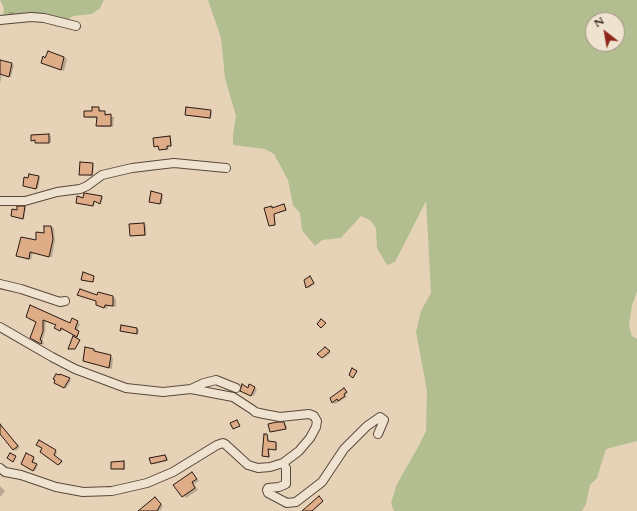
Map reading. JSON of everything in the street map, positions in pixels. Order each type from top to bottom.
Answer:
[{"type":"street","points":[[0,20],[31,17],[44,18],[76,26]]},
{"type":"street","points":[[0,201],[25,201],[56,192],[80,189],[87,186],[102,175],[132,168],[174,163],[226,168]]},
{"type":"street","points":[[0,284],[21,288],[60,302],[65,301]]},
{"type":"street","points":[[0,327],[75,369],[126,388],[163,392],[191,389],[233,397],[255,412],[280,417],[309,414],[314,416],[316,421],[316,427],[310,438],[299,451],[283,463],[270,467],[258,468],[248,465],[223,443],[217,445],[173,472],[147,483],[112,491],[83,492],[56,487],[21,475],[5,472],[0,468]]},
{"type":"street","points":[[191,389],[204,382],[216,380],[236,388]]},
{"type":"street","points":[[283,463],[286,468],[286,484],[279,487],[268,488],[267,490],[268,493],[287,502],[296,502],[322,482],[344,449],[367,426],[380,417],[384,420],[378,434]]},
{"type":"green space","points":[[0,0],[104,0],[100,8],[92,14],[73,16],[57,27],[42,21],[3,16],[4,8]]},
{"type":"green space","points":[[208,0],[637,0],[637,291],[632,305],[629,326],[632,336],[637,339],[637,441],[606,449],[597,478],[590,485],[586,504],[582,511],[394,511],[391,503],[397,484],[426,431],[427,391],[416,332],[421,311],[431,293],[426,201],[395,262],[387,265],[377,248],[376,228],[370,220],[361,216],[341,238],[322,240],[315,246],[302,230],[300,213],[293,205],[288,180],[274,154],[265,149],[233,145],[236,116],[225,78],[221,38]]},
{"type":"building","points":[[48,51],[64,57],[61,70],[41,63],[43,56],[45,58]]},
{"type":"building","points":[[0,60],[12,63],[9,77],[0,74]]},
{"type":"building","points":[[92,107],[99,107],[99,111],[105,111],[105,115],[111,114],[111,126],[96,126],[97,117],[84,117],[84,111],[92,111]]},
{"type":"building","points":[[186,107],[211,110],[210,118],[185,115]]},
{"type":"building","points":[[49,134],[49,143],[35,143],[35,140],[31,141],[31,135]]},
{"type":"building","points":[[170,136],[171,146],[167,146],[167,149],[159,150],[158,146],[154,147],[153,138]]},
{"type":"building","points":[[80,162],[93,163],[92,175],[79,175]]},
{"type":"building","points":[[29,174],[39,176],[36,189],[23,186],[24,177],[28,178]]},
{"type":"building","points":[[151,191],[162,194],[160,204],[149,202]]},
{"type":"building","points":[[84,193],[102,196],[100,204],[94,201],[93,206],[76,203],[77,196],[83,198]]},
{"type":"building","points":[[284,204],[286,210],[274,214],[275,225],[269,226],[264,208],[272,206],[272,208]]},
{"type":"building","points":[[17,206],[25,206],[23,219],[11,216],[12,209],[17,210]]},
{"type":"building","points":[[144,223],[145,235],[130,236],[129,224]]},
{"type":"building","points":[[44,226],[51,226],[53,239],[49,257],[30,252],[29,259],[16,256],[21,237],[36,240],[36,232],[44,233]]},
{"type":"building","points":[[83,272],[94,276],[93,282],[81,280]]},
{"type":"building","points":[[310,276],[314,283],[306,288],[304,280]]},
{"type":"building","points":[[80,289],[97,295],[98,292],[113,296],[113,306],[105,305],[104,308],[96,305],[96,301],[77,295]]},
{"type":"building","points":[[30,305],[70,323],[72,318],[78,321],[75,329],[79,331],[77,337],[61,328],[60,331],[54,328],[56,325],[43,320],[43,331],[40,340],[42,341],[41,344],[30,338],[36,322],[26,317]]},
{"type":"building","points":[[321,319],[326,323],[321,328],[317,324]]},
{"type":"building","points":[[121,325],[137,328],[137,334],[120,331]]},
{"type":"building","points":[[73,336],[80,340],[75,349],[68,349]]},
{"type":"building","points":[[85,347],[111,355],[109,368],[83,361]]},
{"type":"building","points":[[325,347],[330,351],[322,358],[317,354]]},
{"type":"building","points":[[352,368],[357,371],[353,378],[349,375]]},
{"type":"building","points":[[56,374],[70,378],[64,388],[54,383],[55,380],[53,379]]},
{"type":"building","points":[[242,384],[248,388],[249,384],[255,387],[251,396],[240,391]]},
{"type":"building","points":[[344,388],[347,392],[344,394],[345,396],[332,403],[330,398]]},
{"type":"building","points":[[237,420],[240,426],[233,429],[230,423]]},
{"type":"building","points":[[284,422],[286,429],[270,432],[268,424]]},
{"type":"building","points":[[0,424],[18,446],[13,450],[0,434]]},
{"type":"building","points":[[264,434],[267,434],[268,441],[276,442],[276,450],[268,449],[269,457],[262,456]]},
{"type":"building","points":[[39,440],[56,450],[54,455],[62,461],[58,465],[40,452],[42,448],[36,445]]},
{"type":"building","points":[[10,453],[16,456],[13,462],[7,458]]},
{"type":"building","points":[[26,453],[34,457],[32,462],[37,464],[33,471],[21,464]]},
{"type":"building","points":[[165,455],[167,460],[151,464],[149,458]]},
{"type":"building","points":[[124,461],[124,469],[111,469],[111,462]]},
{"type":"building","points":[[192,472],[197,479],[192,482],[195,488],[182,497],[173,485]]},
{"type":"building","points":[[319,496],[323,501],[312,511],[302,511]]},
{"type":"building","points":[[155,497],[161,504],[157,511],[138,511]]}]
